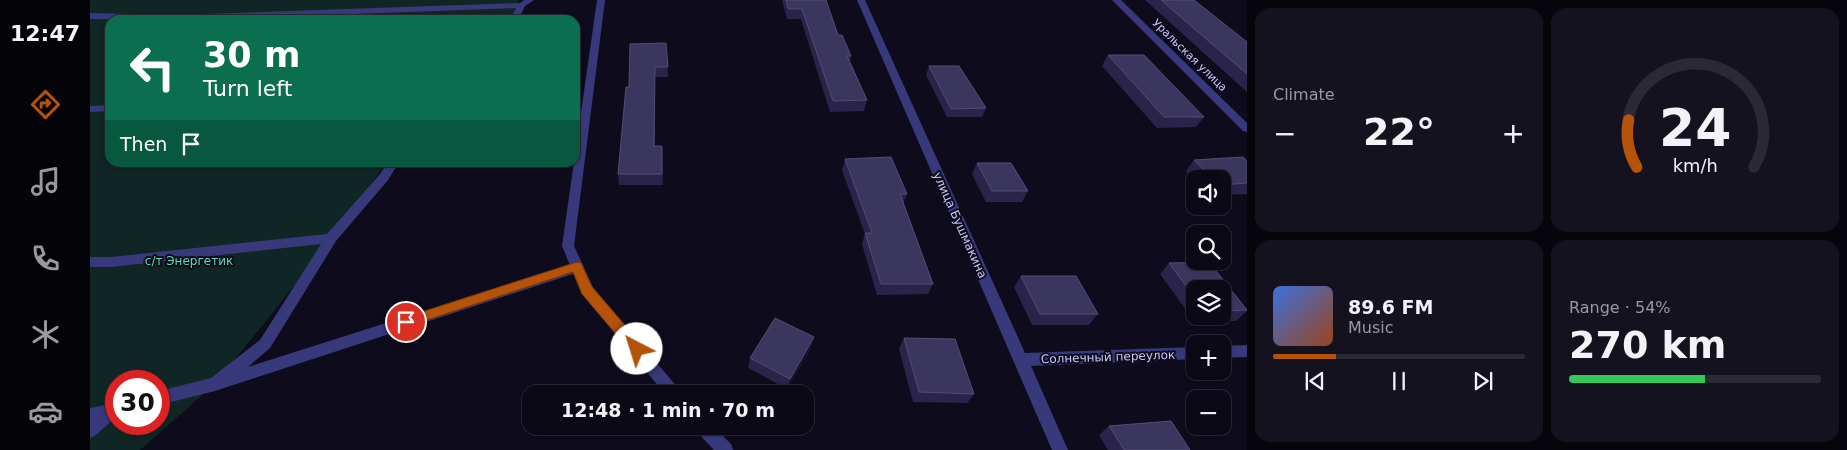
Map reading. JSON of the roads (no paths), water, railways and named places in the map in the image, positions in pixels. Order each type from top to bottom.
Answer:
[{"type":"street","points":[[580,157],[601,0]]},
{"type":"street","name":"улица Бушмакина","points":[[860,0],[1060,450]]},
{"type":"street","name":"Уральская улица","points":[[1116,0],[1247,128]]},
{"type":"street","points":[[245,15],[526,3]]},
{"type":"street","points":[[518,15],[526,3]]},
{"type":"street","points":[[90,16],[105,16]]},
{"type":"street","points":[[90,109],[105,108]]},
{"type":"street","points":[[216,384],[265,344],[330,238],[390,167]]},
{"type":"street","points":[[579,167],[568,246],[587,290],[666,385]]},
{"type":"street","points":[[90,262],[111,262],[330,238]]},
{"type":"street","points":[[170,395],[216,384],[577,267]]},
{"type":"street","points":[[1231,352],[1247,351]]},
{"type":"street","name":"Солнечный переулок","points":[[1021,360],[1186,353]]},
{"type":"street","points":[[90,415],[105,412]]},
{"type":"street","points":[[90,430],[105,418]]},
{"type":"street","points":[[711,435],[725,450]]},
{"type":"park label","name":"с/т Энергетик","points":[[189,261]]}]
